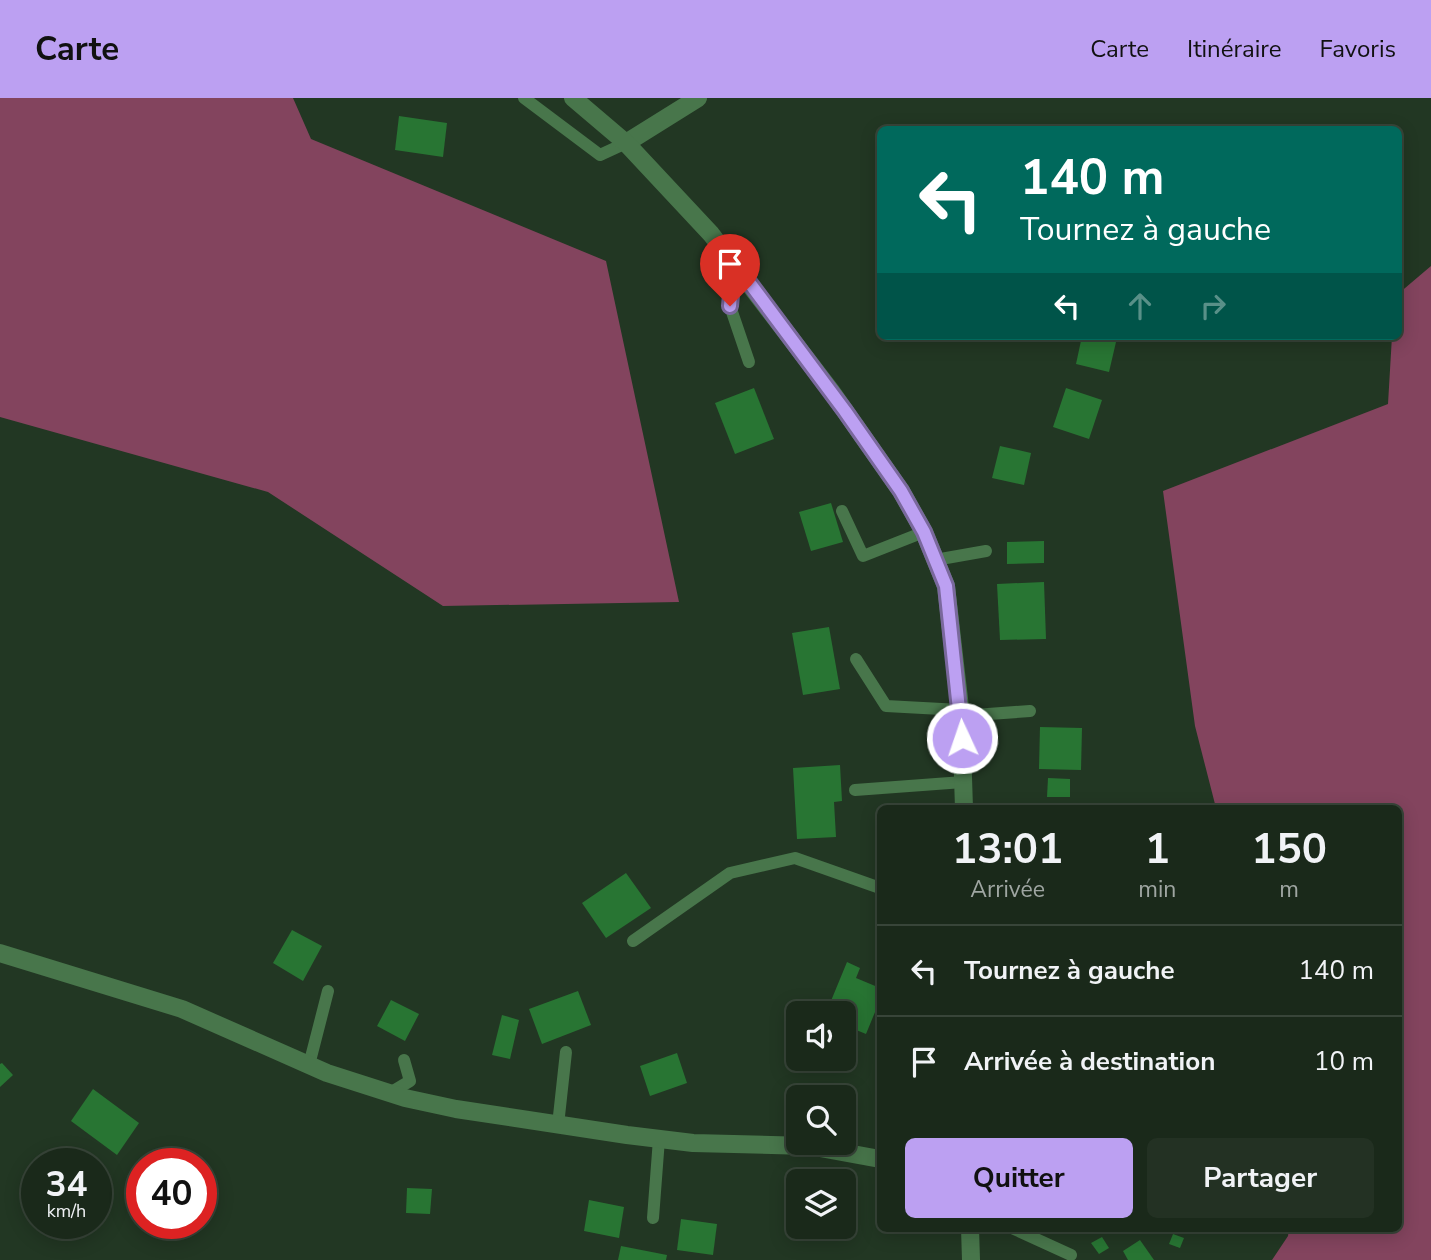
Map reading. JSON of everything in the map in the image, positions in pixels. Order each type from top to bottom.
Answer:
[{"type":"street","points":[[573,98],[626,143],[734,262],[839,402],[901,491],[924,532],[946,586],[961,713],[964,805]]},
{"type":"street","points":[[626,143],[698,98]]},
{"type":"street","points":[[0,953],[182,1009],[309,1065],[390,1093],[456,1108],[660,1139],[693,1143],[808,1146],[877,1158]]},
{"type":"street","points":[[970,1232],[971,1260]]},
{"type":"lane","points":[[524,98],[600,155],[626,143]]},
{"type":"lane","points":[[734,262],[730,306],[749,362]]},
{"type":"lane","points":[[842,511],[863,556],[924,532]]},
{"type":"lane","points":[[935,560],[986,551]]},
{"type":"lane","points":[[856,659],[886,706],[961,713],[1030,711]]},
{"type":"lane","points":[[855,790],[963,782]]},
{"type":"lane","points":[[633,941],[730,873],[795,858],[877,887]]},
{"type":"lane","points":[[309,1065],[328,992]]},
{"type":"lane","points":[[558,1125],[566,1052]]},
{"type":"lane","points":[[390,1093],[410,1081],[404,1060]]},
{"type":"lane","points":[[653,1218],[660,1139]]},
{"type":"lane","points":[[1021,1232],[1071,1255]]},
{"type":"shaded area","points":[[0,98],[293,98],[311,139],[606,261],[679,602],[443,606],[268,492],[0,417]]},
{"type":"shaded area","points":[[1431,266],[1431,1260],[1272,1260],[1289,1232],[1402,1232],[1402,805],[1215,805],[1195,726],[1163,491],[1388,404],[1392,340],[1402,340],[1402,291]]},
{"type":"building","points":[[399,116],[447,123],[443,157],[395,150]]},
{"type":"building","points":[[1081,340],[1116,342],[1109,372],[1076,364]]},
{"type":"building","points":[[754,388],[774,439],[735,454],[715,403]]},
{"type":"building","points":[[1066,388],[1102,400],[1089,439],[1053,427]]},
{"type":"building","points":[[1000,446],[1031,453],[1024,485],[992,478]]},
{"type":"building","points":[[831,503],[843,542],[811,551],[799,512]]},
{"type":"building","points":[[1044,541],[1044,563],[1007,564],[1007,542]]},
{"type":"building","points":[[1044,582],[1046,639],[1000,640],[997,584]]},
{"type":"building","points":[[829,627],[840,689],[803,695],[792,633]]},
{"type":"building","points":[[1040,727],[1082,728],[1081,770],[1039,769]]},
{"type":"building","points":[[840,765],[842,801],[834,802],[836,837],[797,839],[793,768]]},
{"type":"building","points":[[1048,778],[1070,779],[1070,797],[1047,797]]},
{"type":"building","points":[[626,873],[651,908],[606,938],[582,903]]},
{"type":"building","points":[[292,930],[322,946],[303,981],[273,963]]},
{"type":"building","points":[[847,962],[860,968],[856,978],[877,987],[877,1007],[866,1034],[856,1030],[856,1001],[831,1001]]},
{"type":"building","points":[[578,991],[591,1025],[542,1044],[529,1009]]},
{"type":"building","points":[[391,1000],[419,1014],[405,1041],[377,1026]]},
{"type":"building","points":[[502,1015],[519,1020],[510,1059],[492,1055]]},
{"type":"building","points":[[677,1053],[687,1083],[650,1096],[640,1066]]},
{"type":"building","points":[[0,1064],[13,1075],[0,1087]]},
{"type":"building","points":[[93,1089],[139,1123],[117,1155],[112,1148],[108,1148],[71,1121]]},
{"type":"building","points":[[407,1188],[432,1189],[430,1214],[406,1213]]},
{"type":"building","points":[[589,1200],[624,1207],[619,1238],[584,1231]]},
{"type":"building","points":[[681,1219],[717,1224],[713,1255],[677,1250]]},
{"type":"building","points":[[1173,1234],[1184,1238],[1180,1248],[1169,1244]]},
{"type":"building","points":[[1102,1237],[1109,1248],[1099,1254],[1091,1243]]},
{"type":"building","points":[[1140,1240],[1154,1260],[1128,1260],[1123,1251]]},
{"type":"building","points":[[621,1246],[667,1255],[666,1260],[618,1260]]},
{"type":"route","points":[[730,306],[734,262],[845,411],[901,491],[924,532],[946,586],[962,738]]}]
